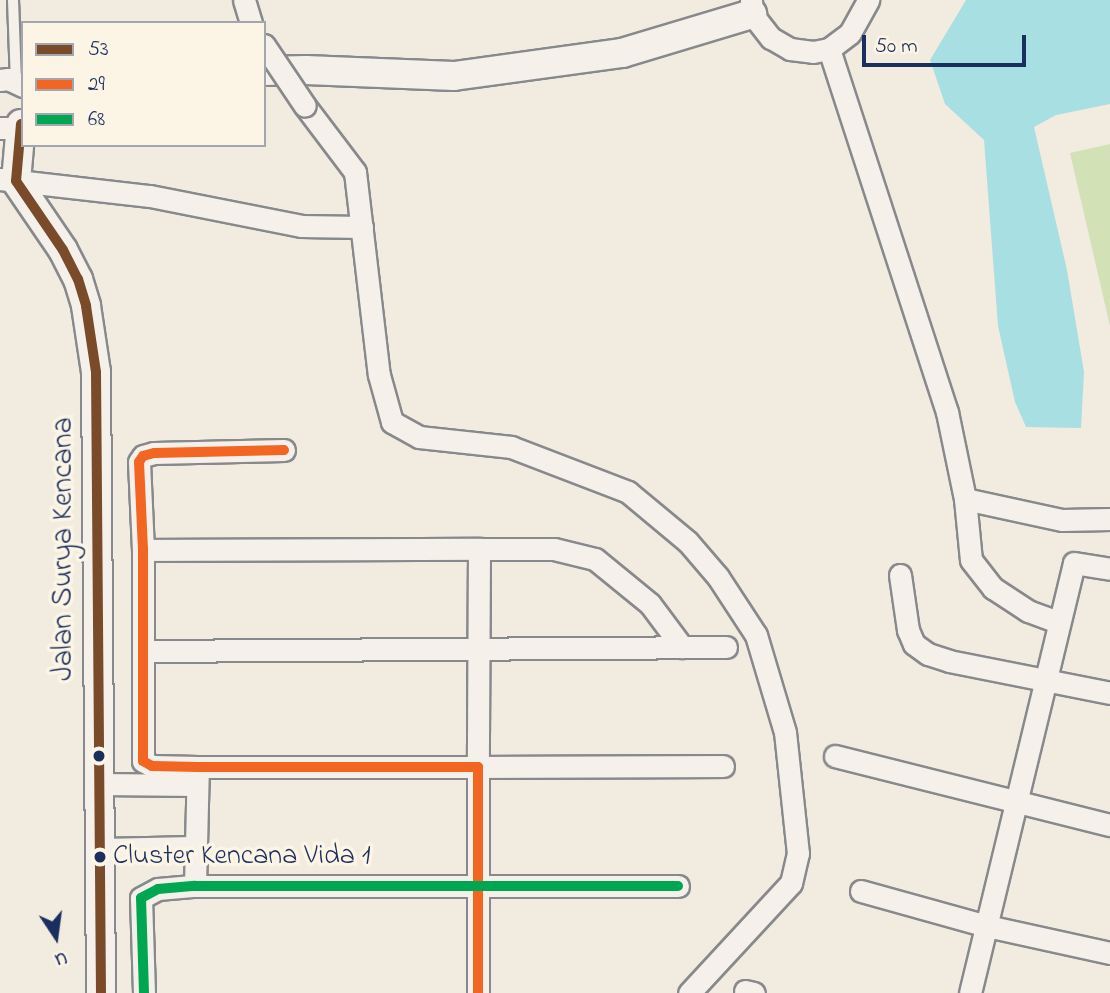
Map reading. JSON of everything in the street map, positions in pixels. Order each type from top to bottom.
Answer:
[{"type":"street","points":[[244,0],[250,21]]},
{"type":"street","points":[[266,71],[454,76],[622,53],[752,7],[771,38],[790,49],[813,52],[829,49],[850,33],[868,0]]},
{"type":"street","points":[[266,47],[305,106],[355,172],[379,375],[392,422],[419,437],[512,447],[628,492],[688,542],[718,577],[756,635],[785,732],[798,853],[795,872],[791,883],[689,993]]},
{"type":"street","points":[[829,49],[947,412],[965,499],[971,559],[993,588],[1028,611],[1059,622]]},
{"type":"street","points":[[15,125],[8,180],[77,190],[150,196],[301,226],[362,227]]},
{"type":"street","name":"Jalan Surya Kencana","points":[[8,180],[63,250],[78,279],[86,306],[96,372],[101,993]]},
{"type":"street","points":[[197,776],[152,766],[143,761],[143,550],[139,462],[143,456],[154,453],[285,450]]},
{"type":"street","points":[[965,499],[1062,520],[1110,519]]},
{"type":"street","points":[[478,993],[479,549]]},
{"type":"street","points":[[143,550],[554,550],[596,559],[650,604],[682,647]]},
{"type":"street","points":[[970,993],[1074,563],[1110,569]]},
{"type":"street","points":[[900,575],[908,631],[914,644],[928,654],[949,661],[1110,693]]},
{"type":"street","points":[[143,651],[478,651],[726,647]]},
{"type":"street","points":[[835,756],[1110,825]]},
{"type":"street","points":[[99,784],[197,776],[478,767],[723,766]]},
{"type":"street","points":[[195,886],[197,776]]},
{"type":"street","points":[[100,849],[194,847]]},
{"type":"street","points":[[144,993],[141,898],[158,889],[195,886],[678,886]]},
{"type":"street","points":[[861,891],[987,926],[1110,953]]},
{"type":"lane","points":[[13,0],[13,82]]},
{"type":"green space","points":[[1110,144],[1110,326],[1070,153]]},
{"type":"water","points":[[966,0],[1110,0],[1110,104],[1056,115],[1034,127],[1067,270],[1084,372],[1081,428],[1026,427],[1015,402],[998,326],[984,140],[945,104],[930,60]]},
{"type":"transit line","name":"53","points":[[21,124],[16,181],[63,250],[78,279],[86,306],[96,372],[101,993]]},
{"type":"transit line","name":"29","points":[[284,450],[154,453],[143,456],[139,462],[143,550],[143,761],[152,766],[198,767],[478,767],[478,993]]},
{"type":"transit line","name":"68","points":[[144,993],[141,898],[158,889],[195,886],[678,886]]},
{"type":"place","name":"Cluster Kencana Vida 1","points":[[100,857]]}]
